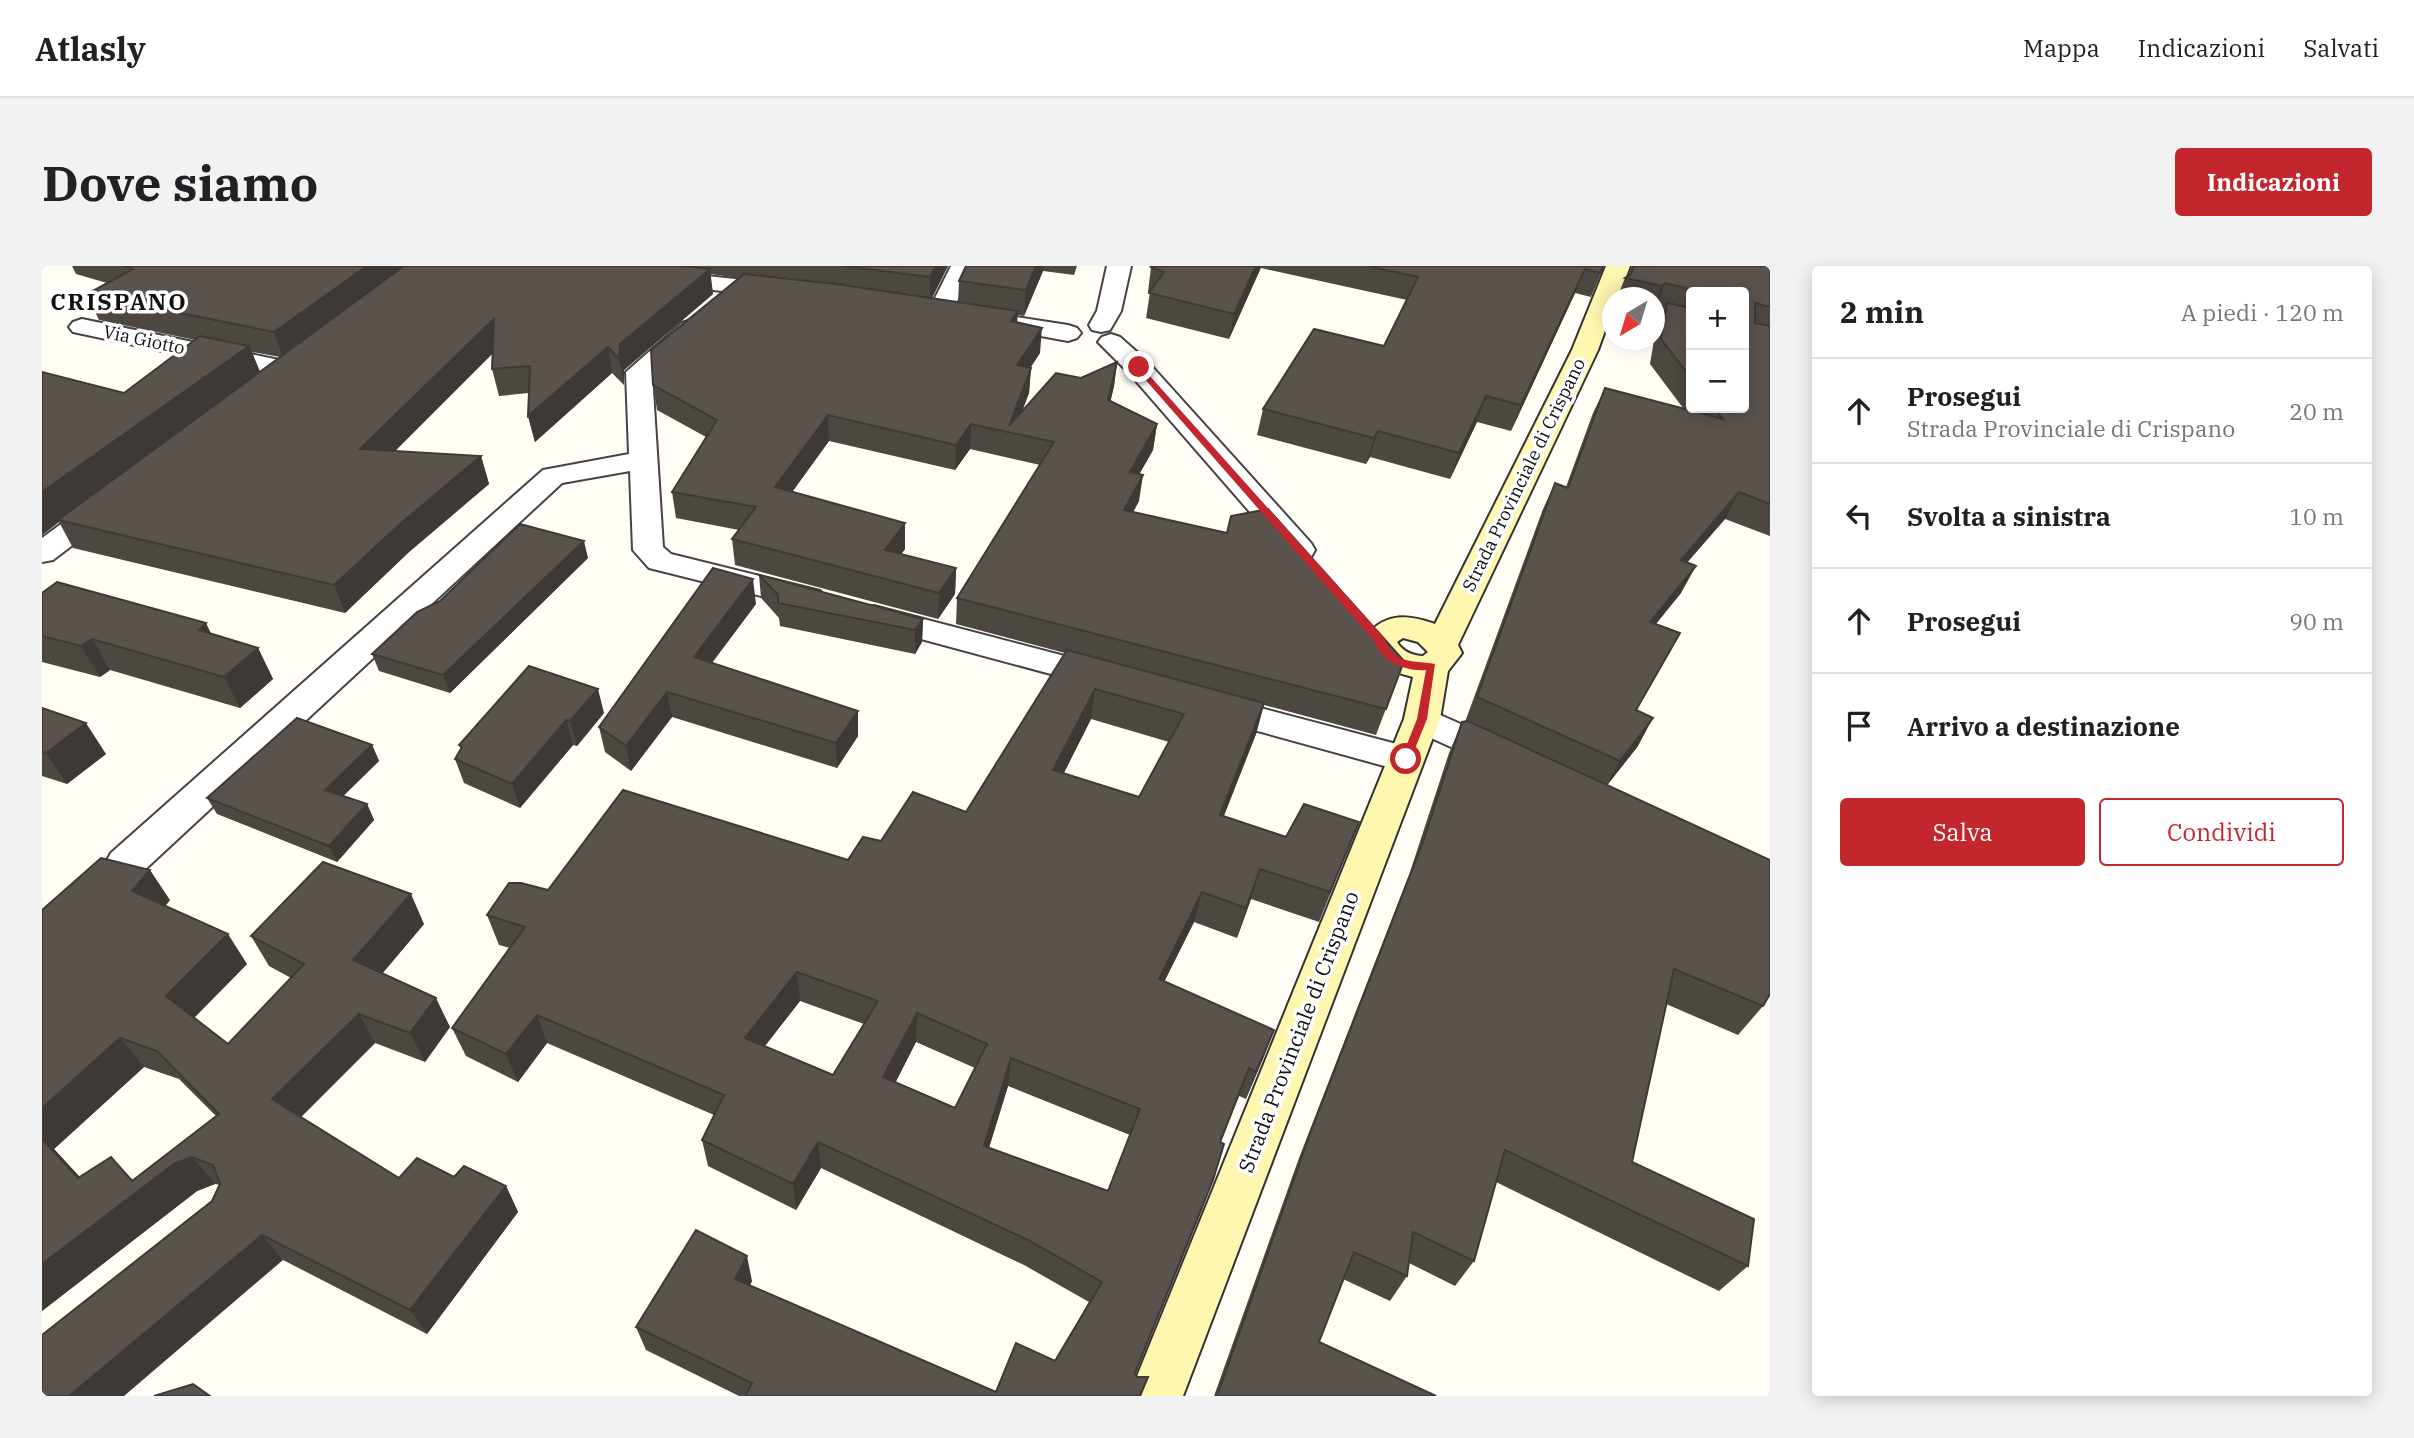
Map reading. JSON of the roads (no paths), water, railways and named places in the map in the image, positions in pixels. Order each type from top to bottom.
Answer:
[{"type":"street","points":[[940,312],[963,266]]},
{"type":"street","points":[[914,309],[1068,333],[1071,340],[1082,345],[1098,346],[1106,334],[1119,266]]},
{"type":"street","name":"Strada Provinciale di Crispano","points":[[1613,287],[1618,266]]},
{"type":"street","points":[[631,275],[728,278],[809,294]]},
{"type":"street","points":[[728,278],[639,372],[648,550],[660,561],[733,578],[1137,687]]},
{"type":"street","name":"Strada Provinciale di Crispano","points":[[1156,1396],[1422,719],[1437,655],[1602,317]]},
{"type":"street","points":[[1665,320],[1686,325]]},
{"type":"street","name":"Via Giotto","points":[[82,327],[299,362],[267,386]]},
{"type":"street","points":[[1106,334],[1139,367],[1318,570]]},
{"type":"street","points":[[125,864],[553,476],[643,460]]},
{"type":"street","points":[[42,553],[127,490]]},
{"type":"street","points":[[1371,631],[1384,633],[1394,628],[1406,627],[1421,629],[1437,655]]},
{"type":"street","points":[[1177,697],[1406,759]]},
{"type":"street","points":[[1422,719],[1535,772]]},
{"type":"district","name":"CRISPANO","points":[[119,302]]}]
